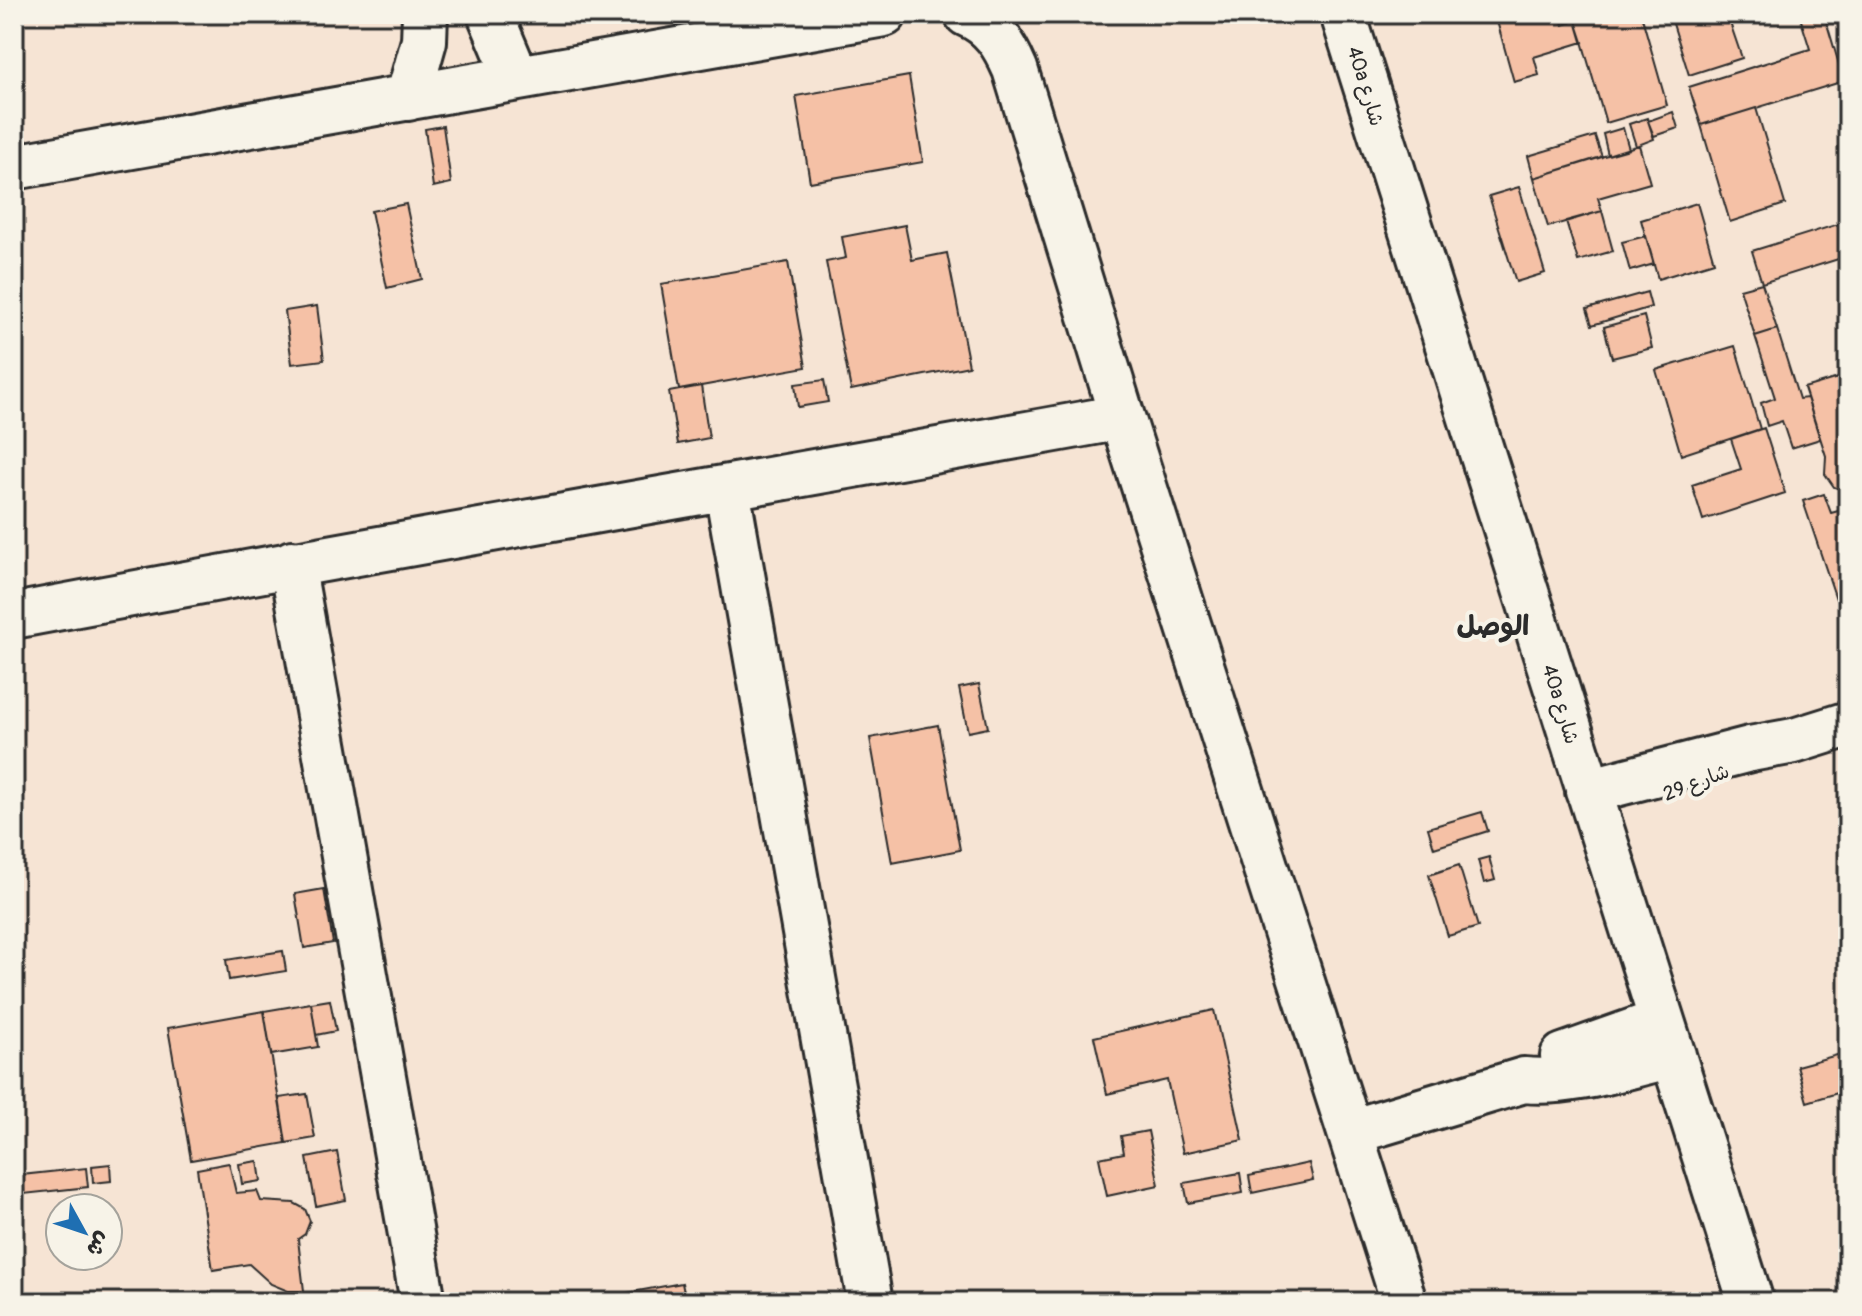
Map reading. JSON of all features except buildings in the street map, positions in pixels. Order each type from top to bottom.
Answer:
[{"type":"street","points":[[408,98],[418,70],[425,14]]},
{"type":"street","points":[[490,14],[516,76]]},
{"type":"street","points":[[14,167],[516,76],[884,14]]},
{"type":"street","points":[[967,14],[981,20],[1002,42],[1015,69],[1122,417],[1404,1302]]},
{"type":"street","name":"40a شارع","points":[[1343,14],[1751,1302]]},
{"type":"street","points":[[14,616],[292,563],[727,489],[1122,417]]},
{"type":"street","points":[[727,489],[870,1302]]},
{"type":"street","points":[[292,563],[423,1302]]},
{"type":"street","name":"شارع 29","points":[[1593,806],[1750,749],[1794,741],[1848,724]]},
{"type":"street","points":[[1351,1132],[1524,1080],[1568,1079],[1667,1038]]},
{"type":"district","name":"الوصل","points":[[1493,625]]}]
